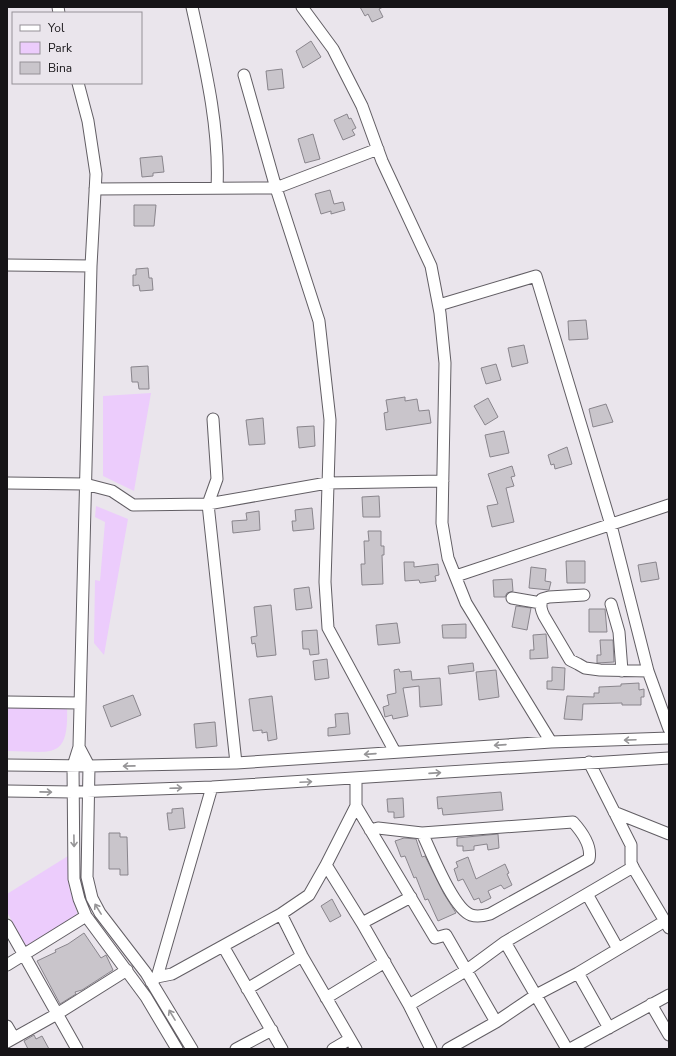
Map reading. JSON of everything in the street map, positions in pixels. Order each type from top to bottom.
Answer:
[{"type":"street","points":[[192,7],[204,61],[217,147],[217,188]]},
{"type":"street","points":[[302,7],[333,49],[362,106],[378,149],[431,266],[439,305],[445,363],[442,523],[448,558],[466,602],[551,742]]},
{"type":"street","points":[[244,75],[276,188],[319,321],[330,420],[325,582],[328,628],[394,752]]},
{"type":"street","points":[[78,84],[88,121],[96,174],[91,266],[79,747],[73,766],[74,879],[79,899],[86,916],[146,997],[177,1049]]},
{"type":"street","points":[[95,189],[276,188],[378,149]]},
{"type":"street","points":[[7,265],[91,266]]},
{"type":"street","points":[[439,305],[536,276],[611,525],[648,671],[669,729]]},
{"type":"street","points":[[213,419],[216,479],[208,504],[236,763]]},
{"type":"street","points":[[7,483],[85,484],[112,491],[133,505],[208,504],[327,483],[443,481]]},
{"type":"street","points":[[456,576],[611,525],[669,504]]},
{"type":"street","points":[[584,595],[549,596],[542,599],[541,603],[541,610],[544,616],[570,660],[586,668],[622,671],[648,671]]},
{"type":"street","points":[[512,598],[541,603]]},
{"type":"street","points":[[611,604],[619,632],[622,671]]},
{"type":"street","points":[[7,702],[80,703]]},
{"type":"street","points":[[7,765],[89,766],[236,763],[551,742],[669,738]]},
{"type":"street","points":[[79,747],[89,766],[87,877],[90,891],[100,913],[154,980],[192,1049]]},
{"type":"street","points":[[7,791],[88,792],[212,787],[669,758]]},
{"type":"street","points":[[448,1049],[496,1022],[536,995],[578,973],[618,949],[667,925],[631,863],[631,845],[589,762]]},
{"type":"street","points":[[154,980],[172,974],[281,914],[310,895],[356,806],[356,779]]},
{"type":"street","points":[[154,980],[212,787]]},
{"type":"street","points":[[356,806],[435,938],[446,934],[496,1022]]},
{"type":"street","points":[[614,812],[669,834]]},
{"type":"street","points":[[370,830],[378,828],[422,833],[573,822],[588,845],[590,854],[589,859],[490,914],[479,916],[464,911],[452,895],[422,833]]},
{"type":"street","points":[[326,865],[385,962],[409,1005],[428,1048]]},
{"type":"street","points":[[409,1005],[467,970],[505,942],[633,867]]},
{"type":"street","points":[[587,894],[618,949]]},
{"type":"street","points":[[362,924],[411,898]]},
{"type":"street","points":[[281,914],[302,956],[356,1049]]},
{"type":"street","points":[[7,965],[24,956],[86,916]]},
{"type":"street","points":[[7,925],[77,1049]]},
{"type":"street","points":[[505,942],[567,1049]]},
{"type":"street","points":[[223,946],[282,1049]]},
{"type":"street","points":[[247,989],[302,956]]},
{"type":"street","points":[[326,998],[385,962]]},
{"type":"street","points":[[7,1026],[10,1040],[57,1014],[127,970]]},
{"type":"street","points":[[578,973],[609,1028]]},
{"type":"street","points":[[570,1049],[669,995]]},
{"type":"street","points":[[651,1004],[669,1035]]},
{"type":"street","points":[[236,1049],[272,1030]]},
{"type":"street","points":[[333,1049],[350,1039]]},
{"type":"green space","points":[[151,393],[134,491],[103,476],[103,396]]},
{"type":"green space","points":[[96,506],[128,519],[104,655],[94,643],[95,580],[100,581],[105,522],[95,517]]},
{"type":"green space","points":[[7,707],[67,707],[65,737],[60,745],[54,750],[46,752],[7,751]]},
{"type":"green space","points":[[68,856],[69,887],[79,919],[27,948],[7,912],[7,894]]},
{"type":"building","points":[[360,7],[383,7],[379,9],[383,17],[372,22],[368,14],[365,16]]},
{"type":"building","points":[[311,41],[321,57],[303,68],[296,51]]},
{"type":"building","points":[[282,69],[284,88],[268,90],[266,71]]},
{"type":"building","points":[[347,114],[349,119],[351,118],[356,128],[352,130],[355,135],[343,140],[334,120]]},
{"type":"building","points":[[313,134],[320,159],[305,163],[298,139]]},
{"type":"building","points":[[162,156],[164,172],[153,173],[153,176],[142,177],[140,158]]},
{"type":"building","points":[[330,190],[334,204],[343,202],[345,210],[331,214],[331,211],[321,214],[315,194]]},
{"type":"building","points":[[134,205],[156,205],[154,226],[134,226]]},
{"type":"building","points":[[148,268],[149,278],[152,278],[153,290],[140,291],[139,285],[133,286],[133,275],[136,275],[136,269]]},
{"type":"building","points":[[586,320],[588,339],[569,340],[568,321]]},
{"type":"building","points":[[524,345],[528,363],[512,367],[508,348]]},
{"type":"building","points":[[496,364],[501,380],[486,384],[481,368]]},
{"type":"building","points":[[148,366],[149,389],[139,389],[138,382],[132,382],[131,367]]},
{"type":"building","points":[[405,397],[405,401],[417,399],[419,411],[429,410],[431,423],[386,430],[384,413],[388,412],[386,400]]},
{"type":"building","points":[[488,398],[498,417],[485,425],[474,406]]},
{"type":"building","points":[[606,404],[613,422],[593,427],[589,409]]},
{"type":"building","points":[[263,418],[265,444],[249,445],[246,420]]},
{"type":"building","points":[[314,426],[315,446],[299,448],[297,427]]},
{"type":"building","points":[[504,431],[509,453],[490,457],[485,435]]},
{"type":"building","points":[[567,447],[572,464],[555,469],[554,464],[551,465],[548,455]]},
{"type":"building","points":[[512,466],[515,476],[511,477],[514,486],[506,488],[514,522],[492,527],[487,506],[498,504],[488,474]]},
{"type":"building","points":[[379,496],[380,517],[363,517],[362,497]]},
{"type":"building","points":[[312,508],[314,529],[293,531],[292,521],[296,521],[295,510]]},
{"type":"building","points":[[259,511],[260,530],[233,533],[232,521],[247,520],[246,513]]},
{"type":"building","points":[[368,531],[381,531],[381,546],[384,546],[384,555],[382,555],[383,584],[362,585],[361,564],[365,564],[364,541],[369,541]]},
{"type":"building","points":[[566,561],[585,561],[585,583],[567,583]]},
{"type":"building","points":[[404,562],[414,562],[414,567],[438,564],[439,575],[435,576],[436,581],[420,583],[419,580],[405,581]]},
{"type":"building","points":[[656,562],[659,579],[641,582],[638,565]]},
{"type":"building","points":[[531,567],[546,569],[545,581],[551,582],[549,590],[529,588]]},
{"type":"building","points":[[512,579],[513,591],[507,593],[505,597],[494,597],[493,580]]},
{"type":"building","points":[[309,587],[312,608],[296,610],[294,589]]},
{"type":"building","points":[[271,605],[276,655],[257,657],[255,643],[252,644],[251,637],[257,636],[254,607]]},
{"type":"building","points":[[516,606],[531,608],[527,630],[512,627]]},
{"type":"building","points":[[589,609],[605,609],[607,632],[589,632]]},
{"type":"building","points":[[397,623],[400,643],[378,645],[376,625]]},
{"type":"building","points":[[466,624],[466,638],[443,638],[442,625]]},
{"type":"building","points":[[317,630],[319,654],[310,655],[309,649],[303,649],[302,631]]},
{"type":"building","points":[[546,634],[548,658],[530,659],[530,650],[534,650],[533,635]]},
{"type":"building","points":[[600,640],[613,640],[614,662],[597,663],[597,655],[601,655]]},
{"type":"building","points":[[327,659],[329,678],[315,680],[313,661]]},
{"type":"building","points":[[473,663],[474,671],[449,674],[448,666]]},
{"type":"building","points":[[552,667],[565,668],[564,690],[547,689],[547,681],[552,681]]},
{"type":"building","points":[[399,669],[400,672],[411,671],[412,680],[440,678],[442,705],[420,707],[419,686],[403,688],[408,716],[393,719],[392,715],[385,717],[383,707],[389,705],[387,695],[396,693],[394,670]]},
{"type":"building","points":[[496,670],[499,697],[479,700],[476,672]]},
{"type":"building","points":[[639,683],[639,690],[644,689],[644,697],[641,697],[641,705],[622,705],[622,703],[583,704],[582,720],[564,719],[567,696],[594,697],[594,693],[599,693],[599,687]]},
{"type":"building","points":[[133,695],[141,715],[111,727],[103,706]]},
{"type":"building","points":[[272,696],[277,739],[268,741],[267,732],[262,733],[262,730],[253,731],[249,699]]},
{"type":"building","points":[[348,713],[350,734],[328,736],[328,728],[336,727],[335,714]]},
{"type":"building","points":[[215,722],[217,746],[196,748],[194,724]]},
{"type":"building","points":[[501,792],[503,810],[443,815],[442,808],[438,809],[437,797]]},
{"type":"building","points":[[403,798],[404,817],[394,818],[394,812],[388,812],[387,799]]},
{"type":"building","points":[[183,808],[185,828],[169,830],[167,813],[172,813],[172,809]]},
{"type":"building","points":[[109,833],[120,833],[120,837],[127,837],[128,875],[120,875],[120,869],[109,869]]},
{"type":"building","points":[[498,834],[499,848],[488,850],[487,844],[474,846],[474,850],[463,851],[463,846],[457,846],[457,838]]},
{"type":"building","points":[[404,838],[416,839],[422,857],[425,856],[444,894],[456,913],[438,921],[428,899],[425,900],[416,877],[414,878],[405,856],[401,857],[395,841]]},
{"type":"building","points":[[468,857],[476,879],[505,864],[509,873],[507,874],[512,885],[504,889],[501,885],[488,891],[491,898],[481,903],[479,898],[474,900],[463,879],[458,881],[454,869],[458,867],[456,862]]},
{"type":"building","points":[[332,899],[341,916],[330,922],[321,906]]},
{"type":"building","points":[[84,933],[101,958],[106,955],[113,970],[82,990],[75,992],[76,994],[60,1004],[37,961],[56,952],[55,950],[68,944]]},
{"type":"building","points":[[34,1035],[36,1039],[42,1036],[49,1049],[28,1049],[24,1041]]}]
